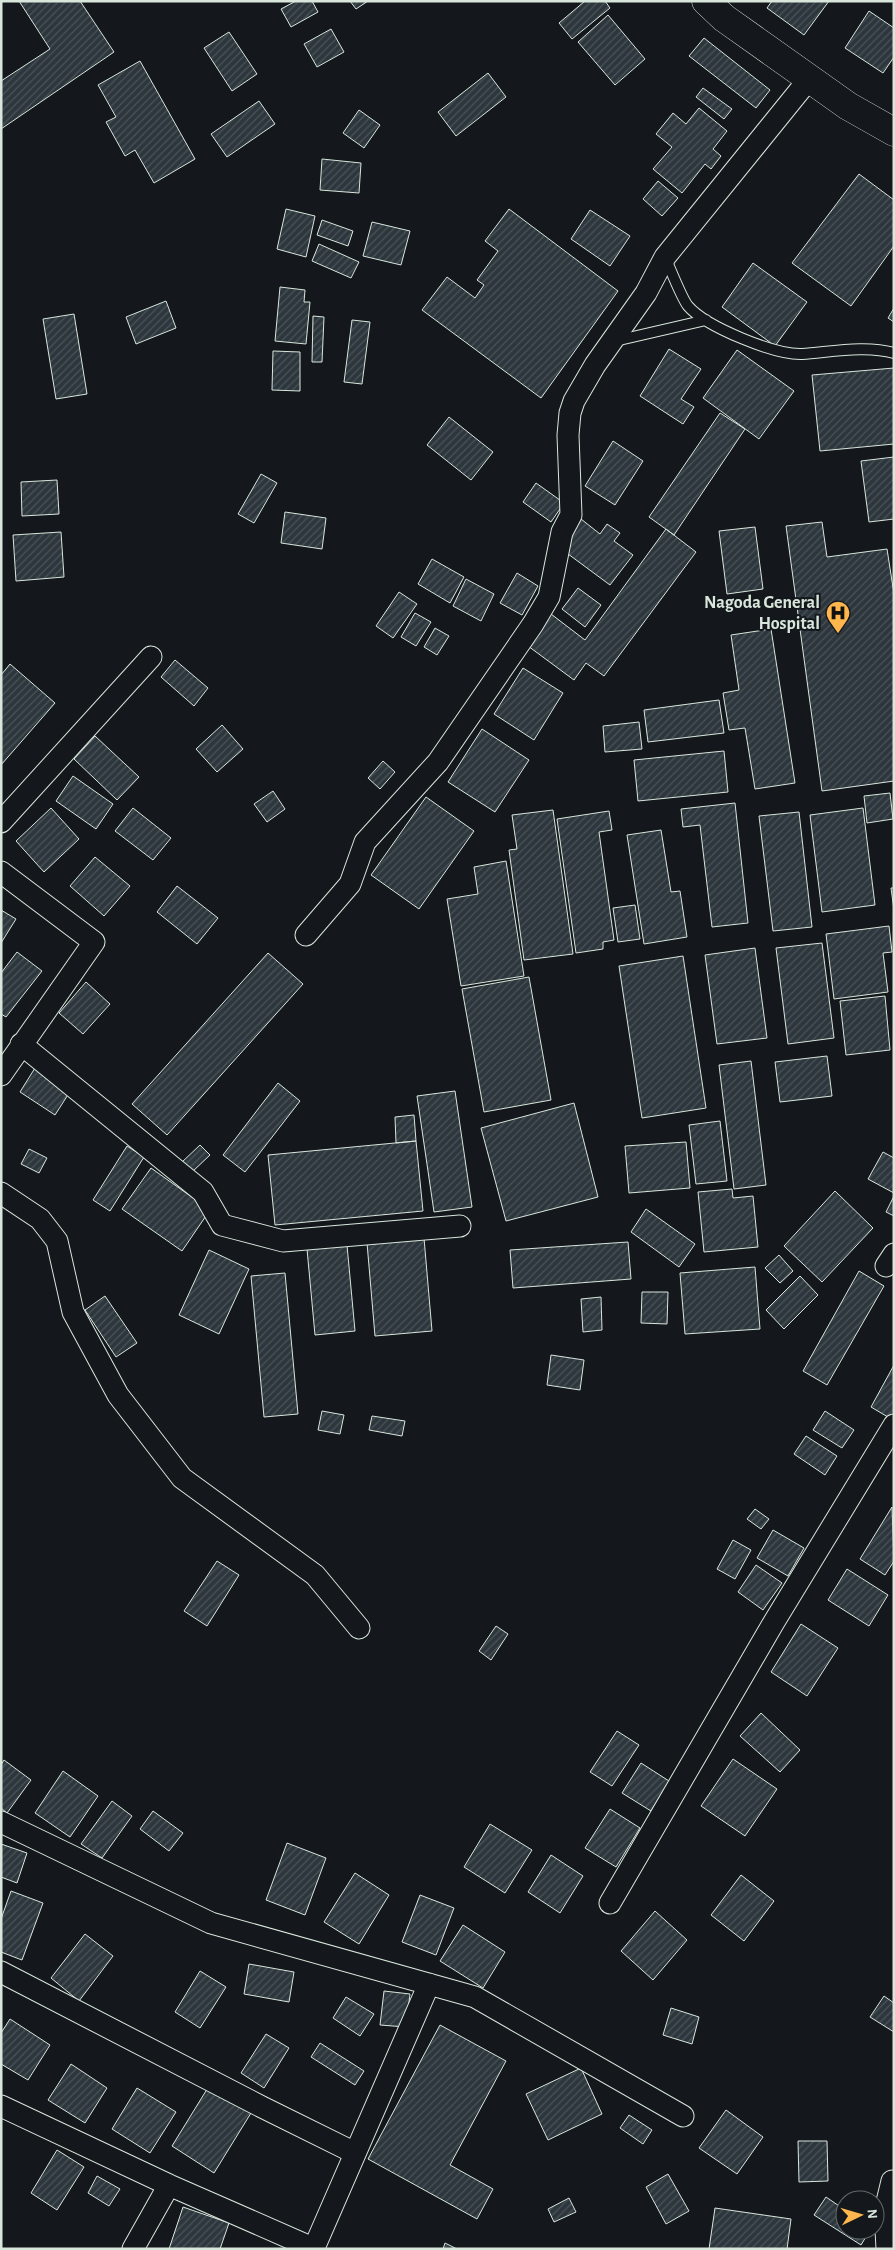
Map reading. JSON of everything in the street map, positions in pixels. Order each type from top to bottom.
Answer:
[{"type":"main road","points":[[706,1],[724,18],[809,79],[848,106],[894,132]]},
{"type":"street","points":[[306,935],[350,884],[365,842],[438,762],[533,624],[549,597],[562,532],[570,515],[568,435],[570,413],[574,401],[595,365],[646,293],[665,257],[809,79]]},
{"type":"street","points":[[1,822],[151,657]]},
{"type":"street","points":[[1,872],[94,942],[1,1075]]},
{"type":"street","points":[[21,1044],[203,1192],[222,1225],[283,1241],[460,1226]]},
{"type":"street","points":[[1,1194],[40,1220],[57,1241],[73,1312],[118,1395],[182,1478],[315,1575],[359,1628]]},
{"type":"street","points":[[610,1903],[774,1622],[894,1425]]},
{"type":"street","points":[[1,1822],[211,1924],[474,1997],[683,2116]]},
{"type":"street","points":[[1,1972],[262,2107],[355,2152]]},
{"type":"street","points":[[1,2106],[169,2185],[314,2249],[429,1984]]},
{"type":"street","points":[[887,2249],[885,2210],[892,2182]]},
{"type":"street","points":[[133,2249],[169,2185]]},
{"type":"lane","points":[[665,257],[687,305],[706,320],[758,344],[799,354],[862,350],[894,353]]},
{"type":"lane","points":[[613,341],[706,320]]},
{"type":"building","points":[[19,1],[80,1],[114,52],[1,129],[1,81],[50,49]]},
{"type":"building","points":[[296,1],[312,1],[318,12],[291,27],[281,9]]},
{"type":"building","points":[[350,1],[368,1],[356,9]]},
{"type":"building","points":[[585,1],[605,1],[610,8],[572,39],[559,23]]},
{"type":"building","points":[[772,1],[829,1],[804,35],[767,8]]},
{"type":"building","points":[[869,11],[894,28],[894,57],[883,73],[845,48]]},
{"type":"building","points":[[608,15],[645,59],[615,85],[578,42]]},
{"type":"building","points":[[331,29],[344,52],[317,67],[304,44]]},
{"type":"building","points":[[229,32],[257,74],[232,91],[204,48]]},
{"type":"building","points":[[704,38],[770,90],[756,108],[689,56]]},
{"type":"building","points":[[140,61],[195,159],[154,183],[135,150],[125,156],[106,122],[116,117],[98,85]]},
{"type":"building","points":[[488,73],[506,97],[456,136],[438,112]]},
{"type":"building","points":[[703,88],[732,109],[724,119],[696,97]]},
{"type":"building","points":[[259,101],[275,124],[227,157],[211,134]]},
{"type":"building","points":[[699,108],[727,131],[713,149],[721,156],[711,169],[705,164],[682,193],[653,169],[672,147],[656,134],[673,113],[686,124]]},
{"type":"building","points":[[359,110],[380,125],[364,148],[343,133]]},
{"type":"building","points":[[322,159],[361,163],[359,193],[320,190]]},
{"type":"building","points":[[859,174],[894,200],[894,246],[851,306],[792,263]]},
{"type":"building","points":[[658,181],[678,198],[662,216],[643,199]]},
{"type":"building","points":[[286,209],[315,216],[306,257],[277,249]]},
{"type":"building","points":[[509,209],[618,291],[541,398],[422,310],[447,277],[475,298],[484,285],[477,280],[498,251],[485,241]]},
{"type":"building","points":[[590,210],[630,236],[610,266],[571,239]]},
{"type":"building","points":[[322,220],[353,231],[348,246],[317,235]]},
{"type":"building","points":[[372,222],[410,231],[401,265],[363,256]]},
{"type":"building","points":[[319,244],[359,262],[351,278],[312,261]]},
{"type":"building","points":[[753,263],[807,302],[775,346],[722,307]]},
{"type":"building","points":[[280,287],[305,290],[304,302],[310,302],[306,344],[275,341]]},
{"type":"building","points":[[166,301],[176,328],[136,344],[126,317]]},
{"type":"building","points":[[894,308],[894,322],[888,318]]},
{"type":"building","points":[[74,314],[87,394],[56,399],[43,319]]},
{"type":"building","points":[[313,316],[324,317],[322,362],[312,362]]},
{"type":"building","points":[[352,320],[370,322],[362,384],[344,382]]},
{"type":"building","points":[[669,349],[701,369],[681,399],[694,407],[683,424],[640,396]]},
{"type":"building","points":[[737,350],[794,391],[759,439],[703,398]]},
{"type":"building","points":[[273,351],[300,352],[300,391],[272,390]]},
{"type":"building","points":[[894,368],[894,444],[820,451],[812,375]]},
{"type":"building","points":[[720,413],[745,429],[674,535],[649,517]]},
{"type":"building","points":[[449,417],[493,452],[471,480],[427,445]]},
{"type":"building","points":[[613,441],[643,461],[615,505],[585,486]]},
{"type":"building","points":[[894,457],[894,519],[869,522],[861,461]]},
{"type":"building","points":[[261,474],[277,483],[254,523],[238,514]]},
{"type":"building","points":[[57,480],[59,514],[22,516],[21,482]]},
{"type":"building","points":[[536,483],[564,503],[551,522],[523,502]]},
{"type":"building","points":[[285,512],[326,518],[322,549],[281,543]]},
{"type":"building","points":[[581,519],[600,534],[607,524],[620,533],[614,541],[633,555],[610,585],[560,548]]},
{"type":"building","points":[[822,522],[827,557],[887,549],[894,594],[894,781],[822,791],[786,526]]},
{"type":"building","points":[[755,527],[763,589],[727,594],[719,531]]},
{"type":"building","points":[[666,529],[696,552],[604,676],[586,663],[574,680],[528,646],[551,614],[585,640]]},
{"type":"building","points":[[61,532],[64,577],[16,581],[13,535]]},
{"type":"building","points":[[432,559],[464,577],[450,603],[418,584]]},
{"type":"building","points":[[517,573],[538,586],[522,615],[500,603]]},
{"type":"building","points":[[466,579],[494,594],[481,621],[453,606]]},
{"type":"building","points":[[578,588],[601,605],[585,627],[562,609]]},
{"type":"building","points":[[399,592],[417,604],[393,638],[376,626]]},
{"type":"building","points":[[415,613],[431,622],[416,646],[401,637]]},
{"type":"building","points":[[435,628],[449,636],[437,655],[424,647]]},
{"type":"building","points":[[771,629],[795,783],[755,789],[745,728],[729,730],[723,693],[739,690],[731,635]]},
{"type":"building","points":[[175,660],[208,688],[194,706],[161,677]]},
{"type":"building","points":[[10,664],[55,703],[1,765],[1,675]]},
{"type":"building","points":[[523,668],[563,693],[534,740],[494,714]]},
{"type":"building","points":[[719,700],[724,733],[648,742],[644,710]]},
{"type":"building","points":[[639,722],[642,749],[605,752],[603,726]]},
{"type":"building","points":[[222,725],[243,749],[217,772],[196,749]]},
{"type":"building","points":[[482,729],[529,760],[495,812],[448,782]]},
{"type":"building","points":[[95,736],[139,777],[117,800],[74,759]]},
{"type":"building","points":[[724,751],[728,792],[638,801],[634,760]]},
{"type":"building","points":[[383,761],[395,772],[380,789],[368,778]]},
{"type":"building","points":[[73,776],[113,804],[96,829],[56,801]]},
{"type":"building","points":[[273,791],[285,809],[267,822],[254,804]]},
{"type":"building","points":[[890,793],[893,819],[867,823],[864,796]]},
{"type":"building","points":[[426,797],[474,831],[419,909],[371,875]]},
{"type":"building","points":[[735,803],[748,923],[712,927],[700,825],[683,827],[681,809]]},
{"type":"building","points":[[51,808],[79,839],[44,872],[16,841]]},
{"type":"building","points":[[133,808],[171,838],[153,860],[115,831]]},
{"type":"building","points":[[863,808],[875,905],[822,912],[810,815]]},
{"type":"building","points":[[553,810],[573,954],[524,960],[509,850],[517,849],[512,815]]},
{"type":"building","points":[[609,811],[612,830],[599,832],[614,940],[603,942],[603,949],[576,953],[557,819]]},
{"type":"building","points":[[799,812],[812,927],[773,931],[759,816]]},
{"type":"building","points":[[661,830],[671,892],[680,891],[687,937],[644,944],[627,835]]},
{"type":"building","points":[[95,857],[130,886],[104,916],[70,886]]},
{"type":"building","points":[[506,861],[524,976],[461,986],[447,899],[478,894],[474,867]]},
{"type":"building","points":[[177,886],[218,918],[197,944],[157,912]]},
{"type":"building","points":[[891,888],[894,888],[894,910]]},
{"type":"building","points":[[635,905],[640,939],[618,942],[613,908]]},
{"type":"building","points":[[1,910],[16,919],[1,943]]},
{"type":"building","points":[[889,926],[892,952],[883,953],[888,992],[834,999],[826,934]]},
{"type":"building","points":[[822,943],[834,1038],[788,1044],[776,948]]},
{"type":"building","points":[[755,948],[767,1038],[717,1044],[705,955]]},
{"type":"building","points":[[17,952],[42,971],[6,1017],[1,1014],[1,973]]},
{"type":"building","points":[[268,953],[303,984],[167,1135],[132,1104]]},
{"type":"building","points":[[683,956],[706,1108],[642,1118],[619,966]]},
{"type":"building","points":[[529,977],[551,1100],[484,1112],[462,989]]},
{"type":"building","points":[[86,982],[110,1004],[83,1034],[59,1013]]},
{"type":"building","points":[[885,996],[890,1050],[846,1055],[840,1001]]},
{"type":"building","points":[[827,1056],[832,1096],[780,1102],[775,1062]]},
{"type":"building","points":[[751,1061],[766,1185],[734,1189],[719,1065]]},
{"type":"building","points":[[35,1068],[71,1090],[55,1115],[20,1092]]},
{"type":"building","points":[[278,1083],[300,1101],[245,1172],[223,1155]]},
{"type":"building","points":[[455,1091],[472,1207],[434,1212],[417,1096]]},
{"type":"building","points":[[574,1103],[598,1197],[506,1221],[481,1128]]},
{"type":"building","points":[[414,1115],[416,1141],[396,1143],[395,1117]]},
{"type":"building","points":[[720,1121],[727,1181],[696,1184],[689,1125]]},
{"type":"building","points":[[416,1141],[423,1211],[275,1225],[268,1155]]},
{"type":"building","points":[[686,1142],[690,1188],[629,1193],[625,1146]]},
{"type":"building","points":[[200,1145],[210,1155],[191,1173],[181,1163]]},
{"type":"building","points":[[127,1146],[144,1157],[110,1211],[93,1200]]},
{"type":"building","points":[[29,1149],[47,1158],[39,1173],[21,1164]]},
{"type":"building","points":[[883,1152],[894,1158],[894,1193],[868,1179]]},
{"type":"building","points":[[151,1168],[210,1210],[182,1251],[122,1209]]},
{"type":"building","points":[[732,1189],[733,1198],[753,1196],[758,1247],[704,1252],[698,1192]]},
{"type":"building","points":[[835,1191],[873,1228],[822,1282],[784,1246]]},
{"type":"building","points":[[894,1196],[894,1216],[886,1212]]},
{"type":"building","points":[[646,1209],[695,1244],[679,1267],[631,1232]]},
{"type":"building","points":[[424,1238],[432,1331],[375,1336],[367,1243]]},
{"type":"building","points":[[628,1242],[631,1279],[513,1288],[510,1250]]},
{"type":"building","points":[[347,1245],[355,1331],[315,1335],[307,1249]]},
{"type":"building","points":[[209,1250],[249,1269],[219,1334],[179,1315]]},
{"type":"building","points":[[779,1255],[793,1271],[780,1283],[765,1268]]},
{"type":"building","points":[[755,1267],[760,1329],[685,1334],[680,1273]]},
{"type":"building","points":[[859,1271],[884,1286],[827,1385],[803,1371]]},
{"type":"building","points":[[285,1273],[298,1414],[264,1417],[251,1276]]},
{"type":"building","points":[[800,1276],[818,1295],[784,1329],[766,1310]]},
{"type":"building","points":[[642,1292],[668,1292],[667,1324],[641,1323]]},
{"type":"building","points":[[105,1296],[137,1343],[116,1357],[85,1310]]},
{"type":"building","points":[[601,1297],[602,1330],[583,1332],[581,1299]]},
{"type":"building","points":[[551,1355],[584,1360],[580,1390],[547,1385]]},
{"type":"building","points":[[894,1365],[894,1418],[893,1420],[871,1407]]},
{"type":"building","points":[[322,1411],[344,1415],[340,1434],[318,1430]]},
{"type":"building","points":[[825,1411],[854,1430],[842,1448],[813,1430]]},
{"type":"building","points":[[372,1416],[405,1421],[402,1436],[369,1430]]},
{"type":"building","points":[[806,1436],[837,1456],[825,1475],[794,1454]]},
{"type":"building","points":[[892,1507],[894,1561],[885,1575],[860,1559]]},
{"type":"building","points":[[755,1509],[769,1519],[761,1529],[747,1519]]},
{"type":"building","points":[[773,1530],[804,1548],[788,1576],[757,1558]]},
{"type":"building","points":[[733,1540],[751,1550],[735,1579],[717,1569]]},
{"type":"building","points":[[217,1561],[239,1575],[207,1626],[184,1611]]},
{"type":"building","points":[[756,1565],[782,1583],[763,1610],[738,1592]]},
{"type":"building","points":[[847,1569],[888,1595],[869,1626],[828,1600]]},
{"type":"building","points":[[801,1624],[838,1648],[807,1696],[771,1672]]},
{"type":"building","points":[[496,1626],[508,1634],[491,1660],[479,1651]]},
{"type":"building","points":[[761,1713],[800,1750],[780,1772],[740,1736]]},
{"type":"building","points":[[617,1731],[639,1745],[612,1786],[590,1772]]},
{"type":"building","points":[[733,1759],[777,1789],[745,1836],[701,1806]]},
{"type":"building","points":[[4,1760],[31,1780],[7,1813],[1,1808],[1,1765]]},
{"type":"building","points":[[641,1763],[669,1781],[651,1811],[622,1793]]},
{"type":"building","points":[[63,1771],[98,1796],[70,1837],[35,1813]]},
{"type":"building","points":[[112,1801],[132,1816],[102,1858],[81,1844]]},
{"type":"building","points":[[610,1809],[640,1828],[616,1867],[585,1848]]},
{"type":"building","points":[[153,1811],[183,1833],[169,1851],[140,1829]]},
{"type":"building","points":[[490,1824],[532,1850],[505,1893],[464,1867]]},
{"type":"building","points":[[287,1843],[326,1858],[305,1915],[266,1900]]},
{"type":"building","points":[[1,1844],[27,1853],[17,1883],[1,1877]]},
{"type":"building","points":[[551,1855],[583,1876],[560,1913],[528,1892]]},
{"type":"building","points":[[355,1873],[389,1895],[359,1944],[324,1922]]},
{"type":"building","points":[[741,1875],[774,1901],[744,1941],[711,1915]]},
{"type":"building","points":[[11,1891],[43,1903],[22,1960],[1,1952],[1,1919]]},
{"type":"building","points":[[420,1895],[454,1908],[436,1955],[402,1942]]},
{"type":"building","points":[[655,1911],[687,1940],[653,1980],[621,1951]]},
{"type":"building","points":[[463,1925],[505,1952],[483,1988],[440,1961]]},
{"type":"building","points":[[85,1934],[113,1956],[79,2001],[51,1978]]},
{"type":"building","points":[[249,1964],[294,1972],[289,2002],[244,1994]]},
{"type":"building","points":[[200,1971],[226,1987],[200,2028],[175,2012]]},
{"type":"building","points":[[384,1991],[410,1994],[406,2027],[380,2025]]},
{"type":"building","points":[[884,1996],[894,2003],[894,2032],[870,2017]]},
{"type":"building","points":[[346,1997],[374,2014],[360,2036],[333,2018]]},
{"type":"building","points":[[671,2008],[699,2017],[692,2044],[663,2035]]},
{"type":"building","points":[[10,2019],[50,2045],[28,2080],[1,2064],[1,2033]]},
{"type":"building","points":[[440,2025],[506,2061],[450,2165],[493,2189],[477,2219],[368,2159]]},
{"type":"building","points":[[266,2034],[289,2048],[264,2088],[241,2073]]},
{"type":"building","points":[[320,2043],[364,2071],[355,2085],[311,2057]]},
{"type":"building","points":[[71,2064],[107,2088],[85,2123],[48,2100]]},
{"type":"building","points":[[581,2068],[602,2114],[548,2140],[526,2094]]},
{"type":"building","points":[[209,2086],[251,2113],[214,2173],[172,2146]]},
{"type":"building","points":[[137,2088],[176,2112],[150,2153],[112,2129]]},
{"type":"building","points":[[726,2110],[763,2137],[737,2174],[699,2148]]},
{"type":"building","points":[[629,2115],[652,2130],[643,2144],[620,2128]]},
{"type":"building","points":[[798,2141],[827,2141],[828,2181],[799,2182]]},
{"type":"building","points":[[57,2150],[84,2167],[57,2210],[31,2193]]},
{"type":"building","points":[[668,2174],[689,2211],[666,2224],[646,2187]]},
{"type":"building","points":[[97,2176],[120,2189],[109,2206],[88,2193]]},
{"type":"building","points":[[826,2197],[835,2203],[835,2228],[814,2215]]},
{"type":"building","points":[[569,2198],[576,2212],[554,2222],[548,2209]]},
{"type":"building","points":[[183,2207],[229,2223],[220,2249],[169,2249]]},
{"type":"building","points":[[715,2208],[791,2219],[787,2249],[709,2249]]},
{"type":"building","points":[[853,2240],[864,2240],[861,2245]]},
{"type":"building","points":[[445,2243],[457,2249],[443,2249]]},
{"type":"place","name":"Nagoda General Hospital","points":[[838,634]]}]
